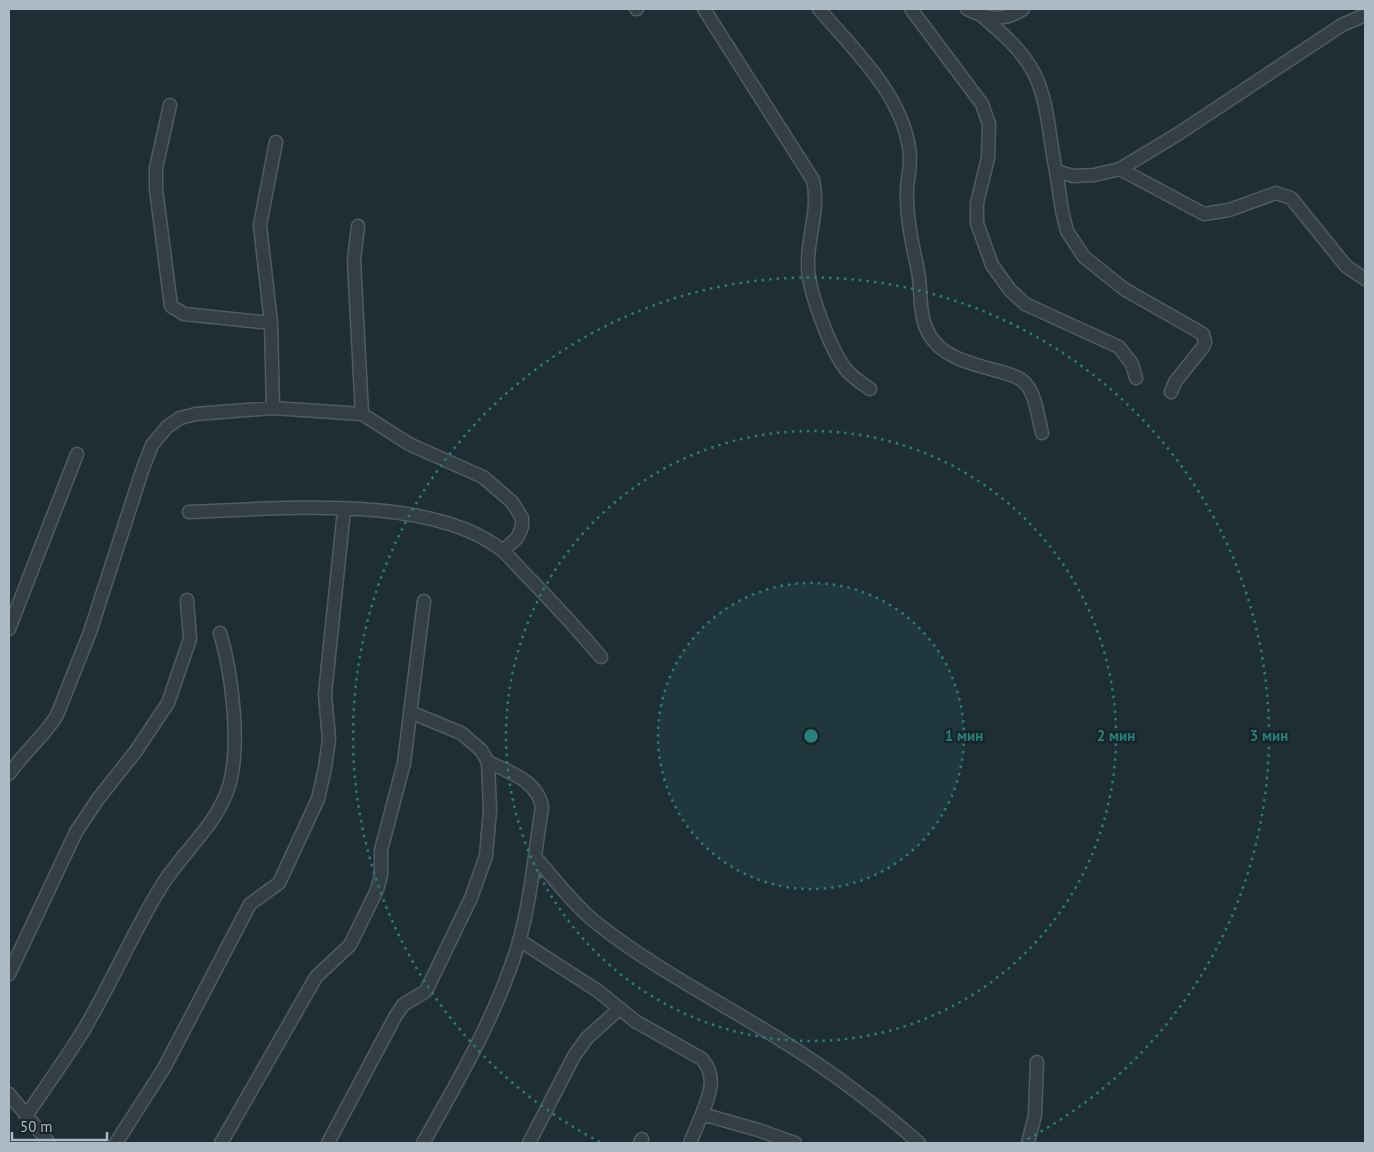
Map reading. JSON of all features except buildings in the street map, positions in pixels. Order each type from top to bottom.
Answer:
[{"type":"street","points":[[704,9],[813,180],[816,194],[808,260],[811,285],[835,351],[844,368],[870,389]]},
{"type":"street","points":[[818,9],[869,68],[890,97],[904,126],[910,153],[907,188],[908,231],[918,272],[922,315],[929,335],[941,348],[954,357],[1013,375],[1025,382],[1031,392],[1042,433]]},
{"type":"street","points":[[911,9],[982,104],[989,124],[988,158],[976,204],[977,223],[992,265],[1010,290],[1025,304],[1119,347],[1132,364],[1136,378]]},
{"type":"street","points":[[967,9],[982,16],[1007,38],[1034,74],[1048,120],[1062,211],[1067,231],[1084,257],[1124,289],[1203,334],[1205,342],[1203,347],[1175,382],[1171,392]]},
{"type":"street","points":[[982,16],[1007,18],[1023,9]]},
{"type":"street","points":[[1056,171],[1073,176],[1120,169],[1178,134],[1342,25],[1365,15]]},
{"type":"street","points":[[170,105],[156,168],[156,189],[171,306],[184,314],[271,324]]},
{"type":"street","points":[[273,408],[271,324],[260,224],[276,142]]},
{"type":"street","points":[[1120,169],[1204,214],[1229,210],[1276,193],[1283,194],[1291,198],[1346,266],[1365,279]]},
{"type":"street","points":[[358,226],[354,261],[362,414]]},
{"type":"street","points":[[9,774],[21,757],[50,726],[57,715],[90,632],[142,468],[152,445],[167,427],[180,418],[196,414],[273,408],[362,414],[409,444],[483,477],[512,502],[522,518],[522,527],[517,538],[502,551]]},
{"type":"street","points":[[9,629],[77,454]]},
{"type":"street","points":[[189,512],[291,508],[373,509],[400,512],[448,524],[484,540],[502,551],[573,624],[601,657]]},
{"type":"street","points":[[116,1143],[164,1068],[250,904],[280,883],[318,798],[326,768],[329,739],[325,694],[344,510]]},
{"type":"street","points":[[9,974],[76,832],[98,799],[136,752],[168,703],[190,639],[191,626],[187,600]]},
{"type":"street","points":[[221,1143],[316,978],[350,945],[377,890],[381,875],[381,850],[404,763],[424,601]]},
{"type":"street","points":[[26,1116],[83,1031],[163,884],[180,858],[215,818],[229,785],[234,747],[232,690],[230,667],[220,632]]},
{"type":"street","points":[[328,1143],[395,1017],[404,1005],[426,991],[471,898],[486,856],[490,810],[488,762],[481,750],[461,734],[410,712]]},
{"type":"street","points":[[423,1143],[471,1060],[504,986],[519,940],[535,857],[542,807],[541,800],[528,783],[488,762]]},
{"type":"street","points":[[535,857],[591,919],[612,935],[687,985],[779,1039],[825,1069],[918,1143]]},
{"type":"street","points":[[519,940],[598,991],[618,1010],[702,1059],[710,1068],[712,1077],[702,1114],[690,1143]]},
{"type":"street","points":[[529,1143],[574,1056],[587,1038],[618,1010]]},
{"type":"street","points":[[1028,1143],[1035,1115],[1037,1062]]},
{"type":"street","points":[[9,1094],[49,1143]]},
{"type":"street","points":[[702,1114],[795,1143]]}]
